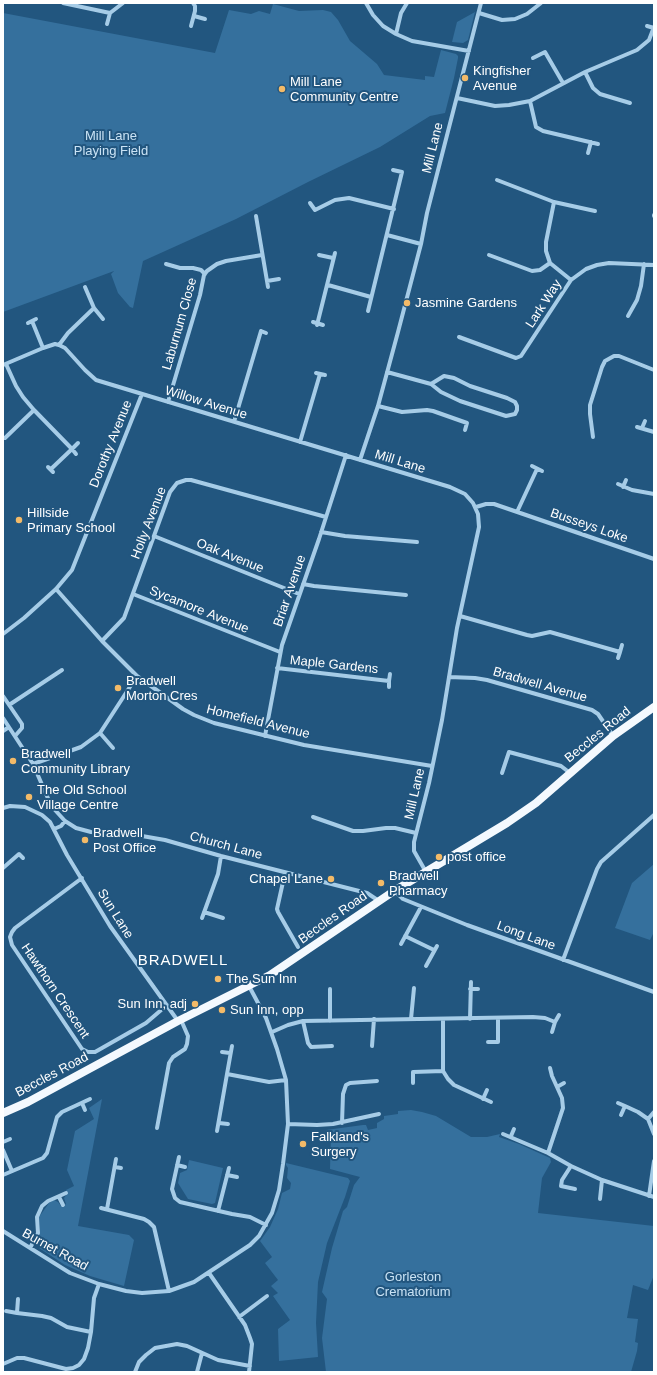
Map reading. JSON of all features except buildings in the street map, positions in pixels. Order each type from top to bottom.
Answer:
[{"type":"highway","name":"Beccles Road","points":[[3,1113],[28,1102],[180,1020],[270,975],[394,891],[426,873],[525,811],[613,736],[654,707]]},
{"type":"street","points":[[64,3],[110,13]]},
{"type":"street","points":[[107,24],[110,13],[123,3]]},
{"type":"street","points":[[191,26],[195,6],[193,3]]},
{"type":"street","points":[[366,3],[383,26],[396,34],[412,41],[469,51]]},
{"type":"street","points":[[396,34],[401,14],[407,3]]},
{"type":"street","name":"Mill Lane","points":[[426,873],[414,851],[414,842],[442,720],[460,616],[479,527],[478,514],[476,507],[471,500],[459,490],[360,460],[378,406],[421,244],[427,213],[481,3]]},
{"type":"street","points":[[479,13],[502,20],[515,19],[526,14],[541,3]]},
{"type":"street","points":[[194,16],[205,19]]},
{"type":"street","points":[[457,98],[495,106],[530,101],[585,72],[637,50],[649,40],[654,28],[647,26]]},
{"type":"street","points":[[533,58],[545,52],[563,84]]},
{"type":"street","points":[[585,72],[594,88],[600,94],[630,103]]},
{"type":"street","points":[[530,101],[536,127],[543,131],[598,144]]},
{"type":"street","points":[[588,153],[591,142]]},
{"type":"street","points":[[368,311],[402,172],[393,170]]},
{"type":"street","points":[[497,180],[554,202],[595,211]]},
{"type":"street","points":[[315,210],[335,200],[349,198],[394,209]]},
{"type":"street","points":[[554,202],[546,242],[546,251],[550,263],[571,280]]},
{"type":"street","points":[[310,203],[315,210],[314,215]]},
{"type":"street","points":[[256,216],[268,287]]},
{"type":"street","points":[[387,235],[421,244]]},
{"type":"street","points":[[323,325],[315,324],[328,285],[335,253]]},
{"type":"street","points":[[319,254],[333,258]]},
{"type":"street","name":"Laburnum Close","points":[[168,402],[205,274],[212,267],[226,261],[262,255]]},
{"type":"street","points":[[489,255],[532,271],[540,270],[550,263]]},
{"type":"street","name":"Lark Way","points":[[459,337],[516,358],[521,356],[571,280],[586,269],[609,263],[654,265]]},
{"type":"street","name":"Laburnum Close","points":[[166,264],[180,268],[193,268],[201,270],[205,274]]},
{"type":"street","points":[[628,316],[637,300],[641,286],[644,264]]},
{"type":"street","points":[[267,281],[279,279]]},
{"type":"street","points":[[328,285],[371,297]]},
{"type":"street","points":[[85,287],[94,308],[103,319]]},
{"type":"street","points":[[76,454],[23,397],[5,365],[43,348],[55,344],[59,345],[68,333],[94,308]]},
{"type":"street","points":[[32,321],[43,348]]},
{"type":"street","points":[[255,330],[266,333]]},
{"type":"street","points":[[234,422],[261,331]]},
{"type":"street","name":"Willow Avenue","points":[[59,345],[65,348],[96,380],[360,460]]},
{"type":"street","points":[[593,437],[590,405],[605,362],[614,356],[619,356],[654,370]]},
{"type":"street","points":[[387,372],[431,384],[441,392],[460,401],[506,416],[515,414],[517,410],[515,402],[507,398],[470,386],[449,376],[444,376],[431,384]]},
{"type":"street","points":[[300,442],[320,374]]},
{"type":"street","name":"Dorothy Avenue","points":[[3,634],[24,618],[56,589],[72,570],[142,394]]},
{"type":"street","points":[[378,406],[402,412],[433,411],[467,423],[465,430]]},
{"type":"street","points":[[5,438],[34,410]]},
{"type":"street","points":[[642,428],[644,421]]},
{"type":"street","points":[[637,427],[654,432]]},
{"type":"street","points":[[51,469],[78,443]]},
{"type":"street","name":"Briar Avenue","points":[[265,736],[280,652],[346,455]]},
{"type":"street","points":[[532,466],[542,471]]},
{"type":"street","points":[[517,512],[537,469]]},
{"type":"street","name":"Holly Avenue","points":[[102,641],[124,618],[172,488],[177,483],[191,480],[326,517]]},
{"type":"street","points":[[623,486],[626,480]]},
{"type":"street","points":[[618,484],[632,490],[654,494]]},
{"type":"street","name":"Busseys Loke","points":[[476,507],[492,504],[654,559]]},
{"type":"street","points":[[321,532],[345,536],[417,542]]},
{"type":"street","name":"Oak Avenue","points":[[154,536],[299,594]]},
{"type":"street","points":[[303,584],[406,594]]},
{"type":"street","name":"Homefield Avenue","points":[[56,589],[102,641],[137,676],[171,701],[194,715],[214,723],[304,745],[432,766]]},
{"type":"street","name":"Sycamore Avenue","points":[[132,594],[280,652]]},
{"type":"street","points":[[460,616],[532,636],[550,632],[620,652]]},
{"type":"street","points":[[618,658],[622,645]]},
{"type":"street","name":"Maple Gardens","points":[[277,668],[389,681]]},
{"type":"street","points":[[10,706],[62,670]]},
{"type":"street","name":"Maple Gardens","points":[[389,687],[390,674]]},
{"type":"street","points":[[33,764],[81,747],[100,733],[137,676]]},
{"type":"street","name":"Bradwell Avenue","points":[[449,677],[487,680],[592,710],[598,714],[613,736]]},
{"type":"street","points":[[3,696],[22,724],[22,728],[15,736]]},
{"type":"street","points":[[3,718],[33,764],[50,803],[65,821],[61,826],[54,829]]},
{"type":"street","points":[[3,731],[9,727]]},
{"type":"street","points":[[100,733],[113,748]]},
{"type":"street","points":[[502,773],[509,752],[561,766],[570,773]]},
{"type":"street","name":"Sun Lane","points":[[3,808],[10,806],[25,807],[42,815],[50,822],[123,946],[180,1020],[188,1036],[186,1049],[173,1057],[168,1063],[157,1128]]},
{"type":"street","points":[[563,960],[601,862],[654,815]]},
{"type":"street","points":[[313,817],[353,831],[395,828],[416,833]]},
{"type":"street","name":"Church Lane","points":[[65,821],[82,830],[142,836],[165,840],[221,856],[367,893],[378,902]]},
{"type":"street","points":[[15,850],[23,858]]},
{"type":"street","points":[[3,868],[19,854]]},
{"type":"street","points":[[202,918],[218,874],[221,856]]},
{"type":"street","points":[[285,872],[277,909],[298,947]]},
{"type":"street","name":"Hawthorn Crescent","points":[[82,878],[15,928],[10,937],[12,945],[83,1051],[95,1052],[146,1023],[167,1005]]},
{"type":"street","name":"Long Lane","points":[[394,891],[403,899],[420,907],[654,992]]},
{"type":"street","points":[[401,944],[420,907]]},
{"type":"street","points":[[204,912],[223,918]]},
{"type":"street","points":[[405,936],[435,948],[426,966]]},
{"type":"street","points":[[470,982],[470,1019]]},
{"type":"street","name":"Burnet Road","points":[[3,1231],[70,1273],[99,1284],[126,1291],[142,1293],[169,1291],[194,1282],[250,1245],[266,1225],[272,1213],[280,1184],[288,1124],[286,1080],[272,1032],[248,986]]},
{"type":"street","points":[[411,1019],[414,988]]},
{"type":"street","points":[[330,989],[330,1021]]},
{"type":"street","points":[[470,989],[478,989]]},
{"type":"street","points":[[552,1032],[559,1014]]},
{"type":"street","points":[[272,1032],[288,1025],[303,1021],[533,1017],[545,1018],[556,1022]]},
{"type":"street","points":[[488,1042],[498,1042],[498,1018]]},
{"type":"street","points":[[372,1046],[374,1019]]},
{"type":"street","points":[[443,1019],[444,1071],[448,1079],[454,1085],[491,1102]]},
{"type":"street","points":[[303,1021],[308,1043],[311,1047],[332,1046]]},
{"type":"street","points":[[217,1131],[232,1046]]},
{"type":"street","points":[[222,1052],[230,1053]]},
{"type":"street","points":[[548,1153],[563,1108],[562,1098],[550,1068]]},
{"type":"street","points":[[413,1083],[413,1072],[444,1071]]},
{"type":"street","points":[[227,1074],[269,1082],[286,1080]]},
{"type":"street","points":[[342,1123],[343,1094],[346,1085],[350,1083],[377,1081]]},
{"type":"street","points":[[557,1087],[564,1083]]},
{"type":"street","points":[[483,1099],[487,1090]]},
{"type":"street","points":[[3,1174],[43,1158],[47,1153],[57,1117],[62,1112],[90,1099]]},
{"type":"street","points":[[82,1103],[85,1110]]},
{"type":"street","points":[[618,1103],[638,1112],[648,1119],[654,1134]]},
{"type":"street","points":[[621,1115],[625,1106]]},
{"type":"street","points":[[648,1119],[654,1112]]},
{"type":"street","points":[[288,1124],[322,1125],[342,1123],[379,1114]]},
{"type":"street","points":[[219,1123],[228,1124]]},
{"type":"street","points":[[511,1136],[514,1129]]},
{"type":"street","points":[[503,1134],[511,1136],[548,1153],[571,1166],[602,1180],[652,1196],[654,1161]]},
{"type":"street","points":[[3,1142],[10,1139]]},
{"type":"street","points":[[3,1150],[12,1171]]},
{"type":"street","points":[[179,1157],[172,1189],[175,1198],[180,1202],[250,1217],[266,1225]]},
{"type":"street","points":[[107,1209],[116,1159]]},
{"type":"street","points":[[177,1165],[185,1167]]},
{"type":"street","points":[[115,1166],[121,1168]]},
{"type":"street","points":[[571,1166],[562,1180],[561,1186],[575,1189]]},
{"type":"street","points":[[218,1211],[229,1168]]},
{"type":"street","points":[[228,1175],[237,1178]]},
{"type":"street","points":[[600,1199],[602,1180]]},
{"type":"street","points":[[280,1184],[285,1186]]},
{"type":"street","points":[[30,1248],[38,1233],[38,1212],[48,1201],[66,1193]]},
{"type":"street","points":[[59,1197],[63,1205]]},
{"type":"street","points":[[101,1208],[144,1219],[150,1222],[154,1227],[169,1291]]},
{"type":"street","points":[[209,1273],[246,1326],[252,1344],[249,1372]]},
{"type":"street","points":[[3,1364],[17,1358],[24,1358],[74,1370],[84,1359],[88,1348],[94,1298],[99,1284]]},
{"type":"street","points":[[239,1317],[267,1296]]},
{"type":"street","points":[[17,1313],[18,1299]]},
{"type":"street","points":[[6,1311],[51,1318],[67,1327],[91,1332]]},
{"type":"street","points":[[135,1372],[139,1362],[156,1348],[177,1344],[187,1346],[218,1360],[250,1366]]},
{"type":"street","points":[[197,1372],[202,1354]]},
{"type":"green space","name":"Mill Lane Playing Field","points":[[273,4],[299,11],[323,10],[331,12],[338,20],[350,41],[377,64],[384,75],[425,80],[425,76],[434,77],[441,50],[456,54],[458,58],[445,113],[430,116],[380,147],[236,219],[143,261],[133,308],[130,307],[118,293],[111,274],[114,271],[3,312],[3,13],[215,53],[229,10],[251,14],[259,11],[270,14]]},
{"type":"green space","points":[[475,12],[468,40],[463,43],[452,42],[457,22]]},
{"type":"green space","points":[[654,864],[654,932],[650,940],[615,928],[632,883]]},
{"type":"green space","points":[[102,1099],[78,1226],[129,1235],[134,1240],[124,1286],[90,1276],[65,1265],[39,1248],[39,1217],[49,1203],[54,1200],[61,1206],[66,1204],[64,1198],[67,1194],[66,1190],[74,1186],[67,1170],[75,1131],[94,1119],[89,1108]]},
{"type":"green space","name":"Gorleston Crematorium","points":[[411,1110],[436,1116],[471,1137],[487,1137],[500,1134],[499,1137],[550,1158],[551,1162],[542,1178],[538,1213],[654,1226],[654,1275],[648,1290],[633,1285],[627,1318],[638,1319],[635,1342],[638,1343],[637,1351],[631,1372],[326,1372],[322,1338],[327,1299],[322,1292],[332,1248],[343,1211],[347,1207],[354,1185],[360,1177],[330,1169],[331,1134],[327,1134],[326,1130],[363,1125],[366,1125],[368,1130],[377,1128],[377,1123],[384,1119],[384,1116],[398,1114],[398,1111]]},
{"type":"green space","points":[[189,1160],[223,1168],[215,1203],[212,1204],[188,1199],[178,1183],[180,1173],[187,1170]]},
{"type":"green space","points":[[286,1163],[348,1178],[350,1181],[327,1243],[318,1282],[316,1323],[318,1357],[279,1361],[278,1329],[290,1320],[273,1296],[278,1293],[271,1286],[278,1280],[265,1263],[272,1257],[260,1241],[270,1227],[278,1209],[282,1193],[290,1189],[291,1183],[287,1178],[288,1168]]},
{"type":"place","name":"Kingfisher Avenue","points":[[465,78]]},
{"type":"place","name":"Mill Lane Community Centre","points":[[282,89]]},
{"type":"place","name":"Jasmine Gardens","points":[[407,303]]},
{"type":"place","name":"Hillside Primary School","points":[[19,520]]},
{"type":"place","name":"Bradwell Morton Cres","points":[[118,688]]},
{"type":"place","name":"Bradwell Community Library","points":[[13,761]]},
{"type":"place","name":"The Old School Village Centre","points":[[29,797]]},
{"type":"place","name":"Bradwell Post Office","points":[[85,840]]},
{"type":"place","name":"post office","points":[[439,857]]},
{"type":"place","name":"Chapel Lane","points":[[331,879]]},
{"type":"place","name":"Bradwell Pharmacy","points":[[381,883]]},
{"type":"place","name":"The Sun Inn","points":[[218,979]]},
{"type":"place","name":"Sun Inn, adj","points":[[195,1004]]},
{"type":"place","name":"Sun Inn, opp","points":[[222,1010]]},
{"type":"place","name":"Falkland's Surgery","points":[[303,1144]]},
{"type":"district","name":"BRADWELL","points":[[183,961]]}]
